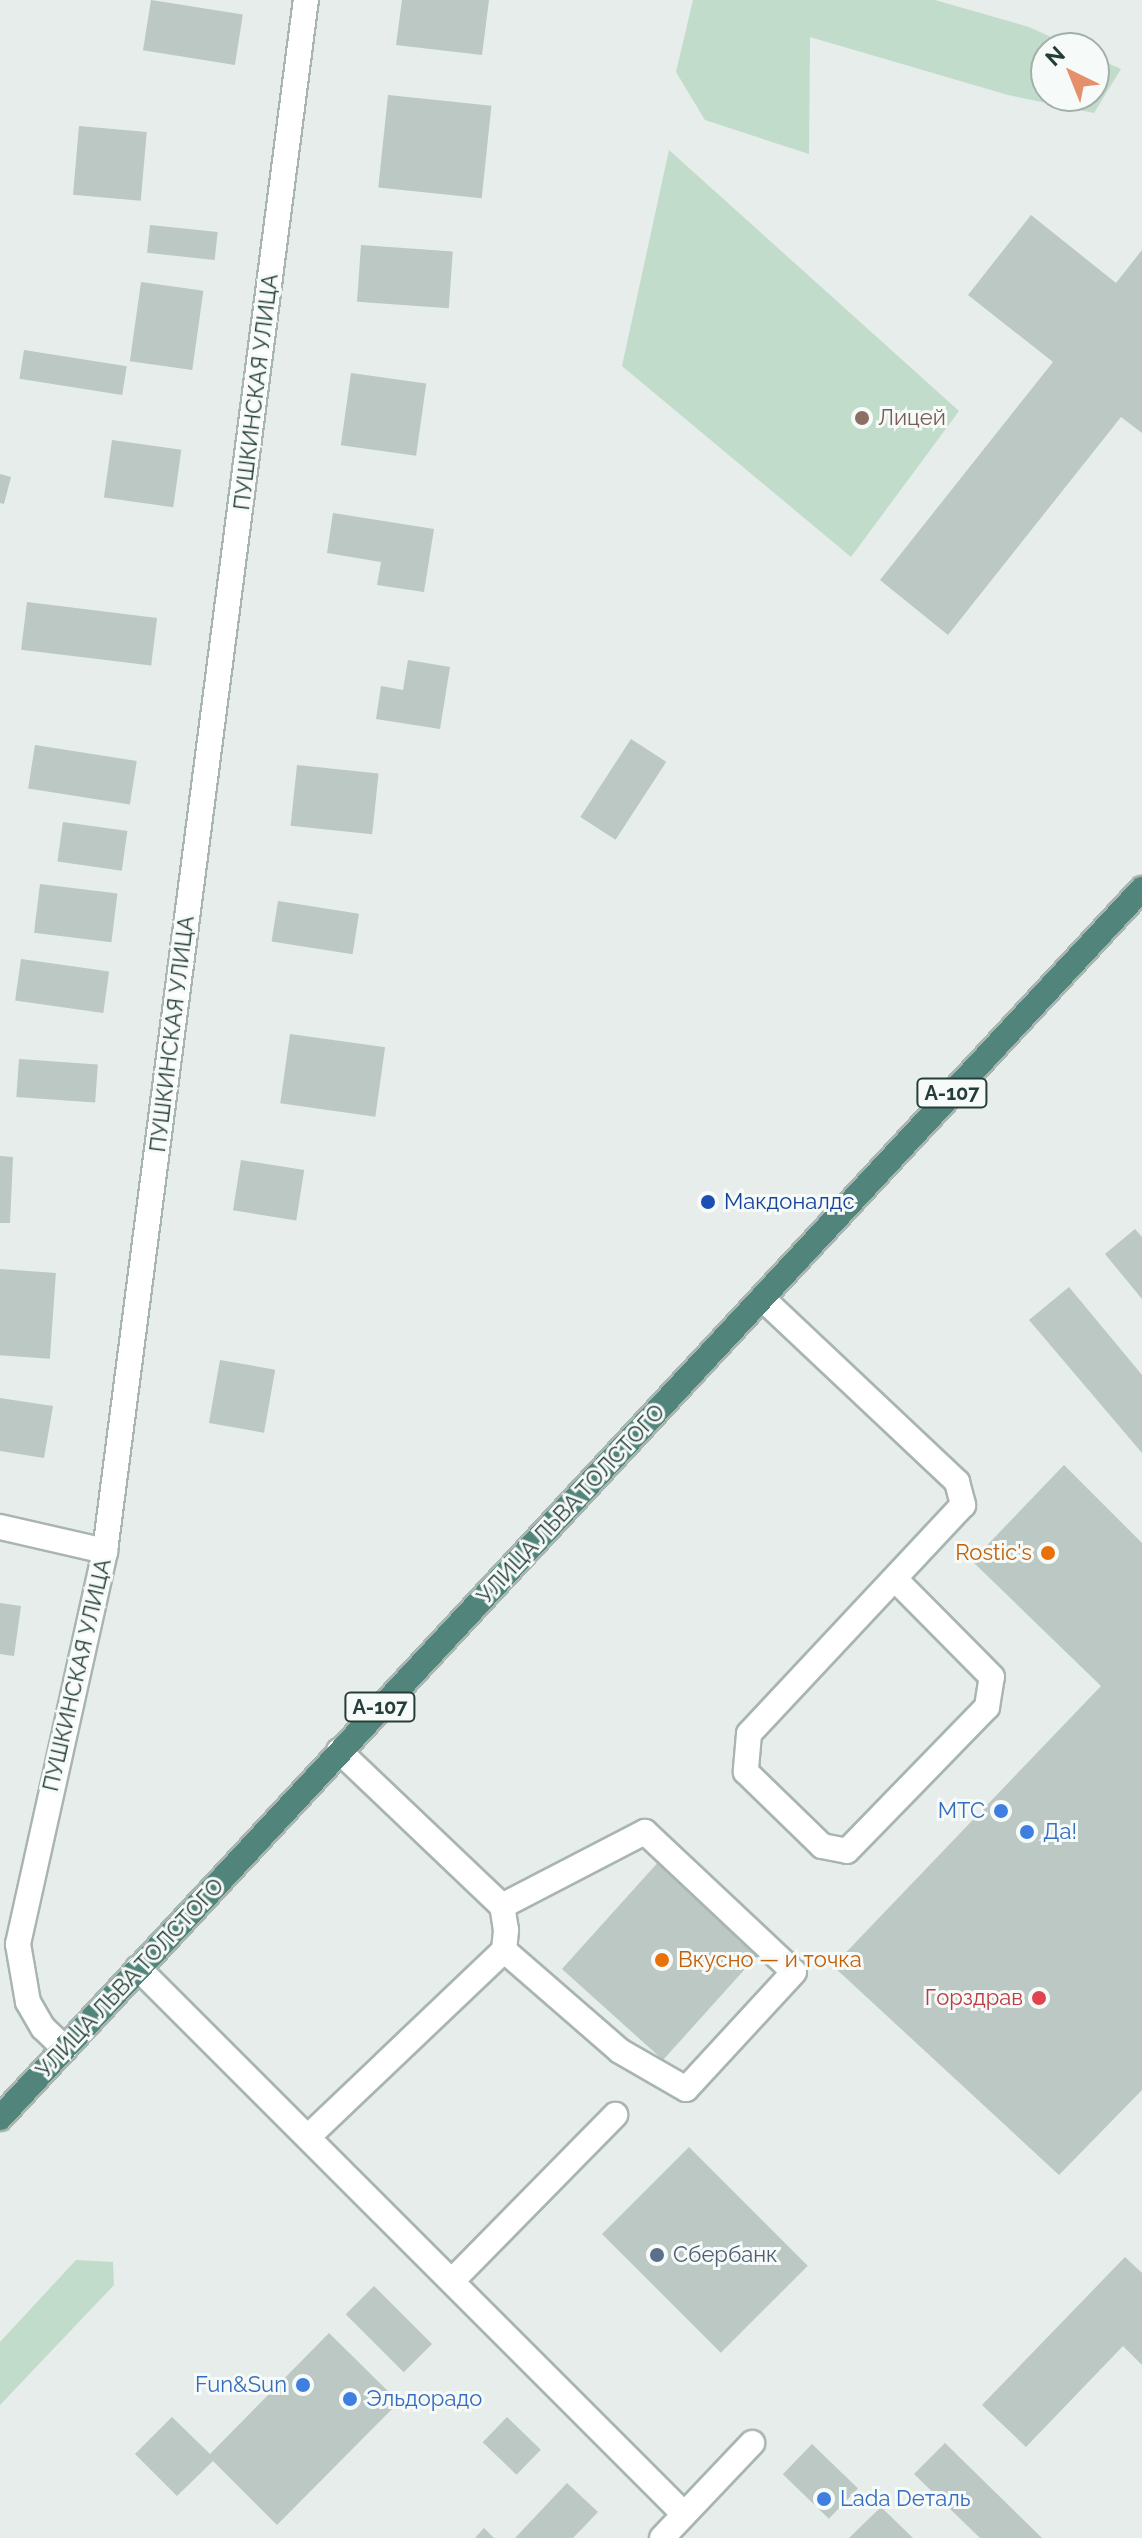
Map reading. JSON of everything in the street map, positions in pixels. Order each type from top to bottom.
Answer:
[{"type":"highway","name":"УЛИЦА ЛЬВА ТОЛСТОГО","points":[[0,2118],[1142,889]]},
{"type":"street","name":"ПУШКИНСКАЯ УЛИЦА","points":[[65,2049],[43,2028],[28,2002],[19,1971],[11,1915],[105,1551],[306,0]]},
{"type":"street","points":[[763,1299],[957,1482],[963,1505],[749,1734],[746,1772],[822,1846],[847,1851],[987,1707],[992,1677],[896,1580]]},
{"type":"street","points":[[0,1527],[105,1551]]},
{"type":"street","points":[[339,1751],[502,1906],[504,1950],[620,2051],[686,2089],[794,1972],[645,1832],[502,1906]]},
{"type":"street","points":[[309,2136],[504,1950]]},
{"type":"street","points":[[138,1968],[683,2513]]},
{"type":"street","points":[[452,2281],[615,2115]]},
{"type":"street","points":[[662,2538],[752,2443]]},
{"type":"green space","points":[[693,0],[935,0],[1040,32],[1030,32],[1030,100],[810,37],[809,154],[705,120],[676,72]]},
{"type":"green space","points":[[1110,64],[1121,69],[1110,87]]},
{"type":"green space","points":[[669,150],[959,411],[851,557],[622,366]]},
{"type":"green space","points":[[76,2260],[113,2262],[114,2285],[0,2405],[0,2342]]},
{"type":"building","points":[[151,0],[243,15],[235,65],[143,50]]},
{"type":"building","points":[[402,0],[489,0],[482,55],[396,45]]},
{"type":"building","points":[[388,95],[491,106],[482,198],[378,187]]},
{"type":"building","points":[[79,126],[147,132],[141,201],[73,195]]},
{"type":"building","points":[[1031,215],[1116,283],[1142,250],[1142,433],[1121,417],[948,635],[880,580],[1053,362],[968,295]]},
{"type":"building","points":[[150,225],[218,232],[215,260],[147,253]]},
{"type":"building","points":[[361,245],[453,251],[449,308],[357,302]]},
{"type":"building","points":[[141,282],[203,291],[192,370],[130,361]]},
{"type":"building","points":[[24,350],[127,366],[122,395],[19,379]]},
{"type":"building","points":[[351,373],[426,384],[416,456],[341,445]]},
{"type":"building","points":[[112,440],[181,450],[173,507],[104,497]]},
{"type":"building","points":[[0,474],[11,477],[4,504],[0,503]]},
{"type":"building","points":[[333,513],[434,529],[424,592],[377,585],[381,562],[327,553]]},
{"type":"building","points":[[27,602],[157,618],[151,666],[21,650]]},
{"type":"building","points":[[408,660],[450,667],[440,729],[376,719],[381,686],[403,690]]},
{"type":"building","points":[[631,739],[666,762],[616,840],[580,817]]},
{"type":"building","points":[[35,745],[137,761],[130,805],[28,788]]},
{"type":"building","points":[[297,765],[379,774],[372,834],[291,826]]},
{"type":"building","points":[[63,822],[127,831],[122,871],[57,862]]},
{"type":"building","points":[[40,884],[117,894],[111,942],[34,933]]},
{"type":"building","points":[[278,901],[359,914],[353,954],[272,941]]},
{"type":"building","points":[[21,959],[109,971],[103,1013],[15,1001]]},
{"type":"building","points":[[290,1034],[385,1047],[375,1117],[280,1103]]},
{"type":"building","points":[[19,1059],[98,1065],[95,1102],[16,1097]]},
{"type":"building","points":[[0,1156],[13,1157],[10,1223],[0,1223]]},
{"type":"building","points":[[241,1160],[304,1170],[296,1220],[233,1210]]},
{"type":"building","points":[[1135,1229],[1142,1237],[1142,1299],[1105,1254]]},
{"type":"building","points":[[0,1269],[56,1273],[50,1359],[0,1355]]},
{"type":"building","points":[[1069,1287],[1142,1375],[1142,1453],[1029,1320]]},
{"type":"building","points":[[220,1360],[275,1370],[264,1433],[209,1423]]},
{"type":"building","points":[[0,1398],[53,1406],[44,1458],[0,1451]]},
{"type":"building","points":[[1064,1465],[1142,1543],[1142,2090],[1059,2175],[833,1966],[1101,1686],[972,1561]]},
{"type":"building","points":[[0,1603],[21,1606],[14,1656],[0,1654]]},
{"type":"building","name":"Вкусно — и точка","points":[[661,1859],[762,1950],[663,2060],[562,1969]]},
{"type":"building","points":[[689,2147],[808,2266],[721,2353],[602,2234]]},
{"type":"building","points":[[1125,2257],[1142,2273],[1142,2365],[1123,2346],[1026,2447],[982,2405]]},
{"type":"building","points":[[374,2286],[432,2344],[404,2372],[346,2314]]},
{"type":"building","points":[[329,2333],[399,2402],[277,2525],[213,2461],[177,2496],[135,2454],[172,2417],[210,2454]]},
{"type":"building","points":[[507,2417],[541,2450],[516,2475],[483,2442]]},
{"type":"building","points":[[945,2443],[1042,2538],[980,2538],[914,2474]]},
{"type":"building","points":[[812,2444],[858,2488],[829,2519],[783,2474]]},
{"type":"building","points":[[567,2483],[598,2512],[573,2538],[515,2538]]},
{"type":"building","points":[[881,2507],[913,2538],[849,2538]]},
{"type":"building","points":[[484,2528],[494,2538],[475,2538]]},
{"type":"place","name":"Лицей","points":[[862,418]]},
{"type":"place","name":"Макдоналдс","points":[[708,1202]]},
{"type":"place","name":"Rostic's","points":[[1048,1553]]},
{"type":"place","name":"МТС","points":[[1001,1811]]},
{"type":"place","name":"Да!","points":[[1027,1832]]},
{"type":"place","name":"Вкусно — и точка","points":[[662,1960]]},
{"type":"place","name":"Горздрав","points":[[1039,1998]]},
{"type":"place","name":"Сбербанк","points":[[657,2255]]},
{"type":"place","name":"Fun&Sun","points":[[303,2385]]},
{"type":"place","name":"Эльдорадо","points":[[350,2399]]},
{"type":"place","name":"Lada Dеталь","points":[[824,2499]]}]
